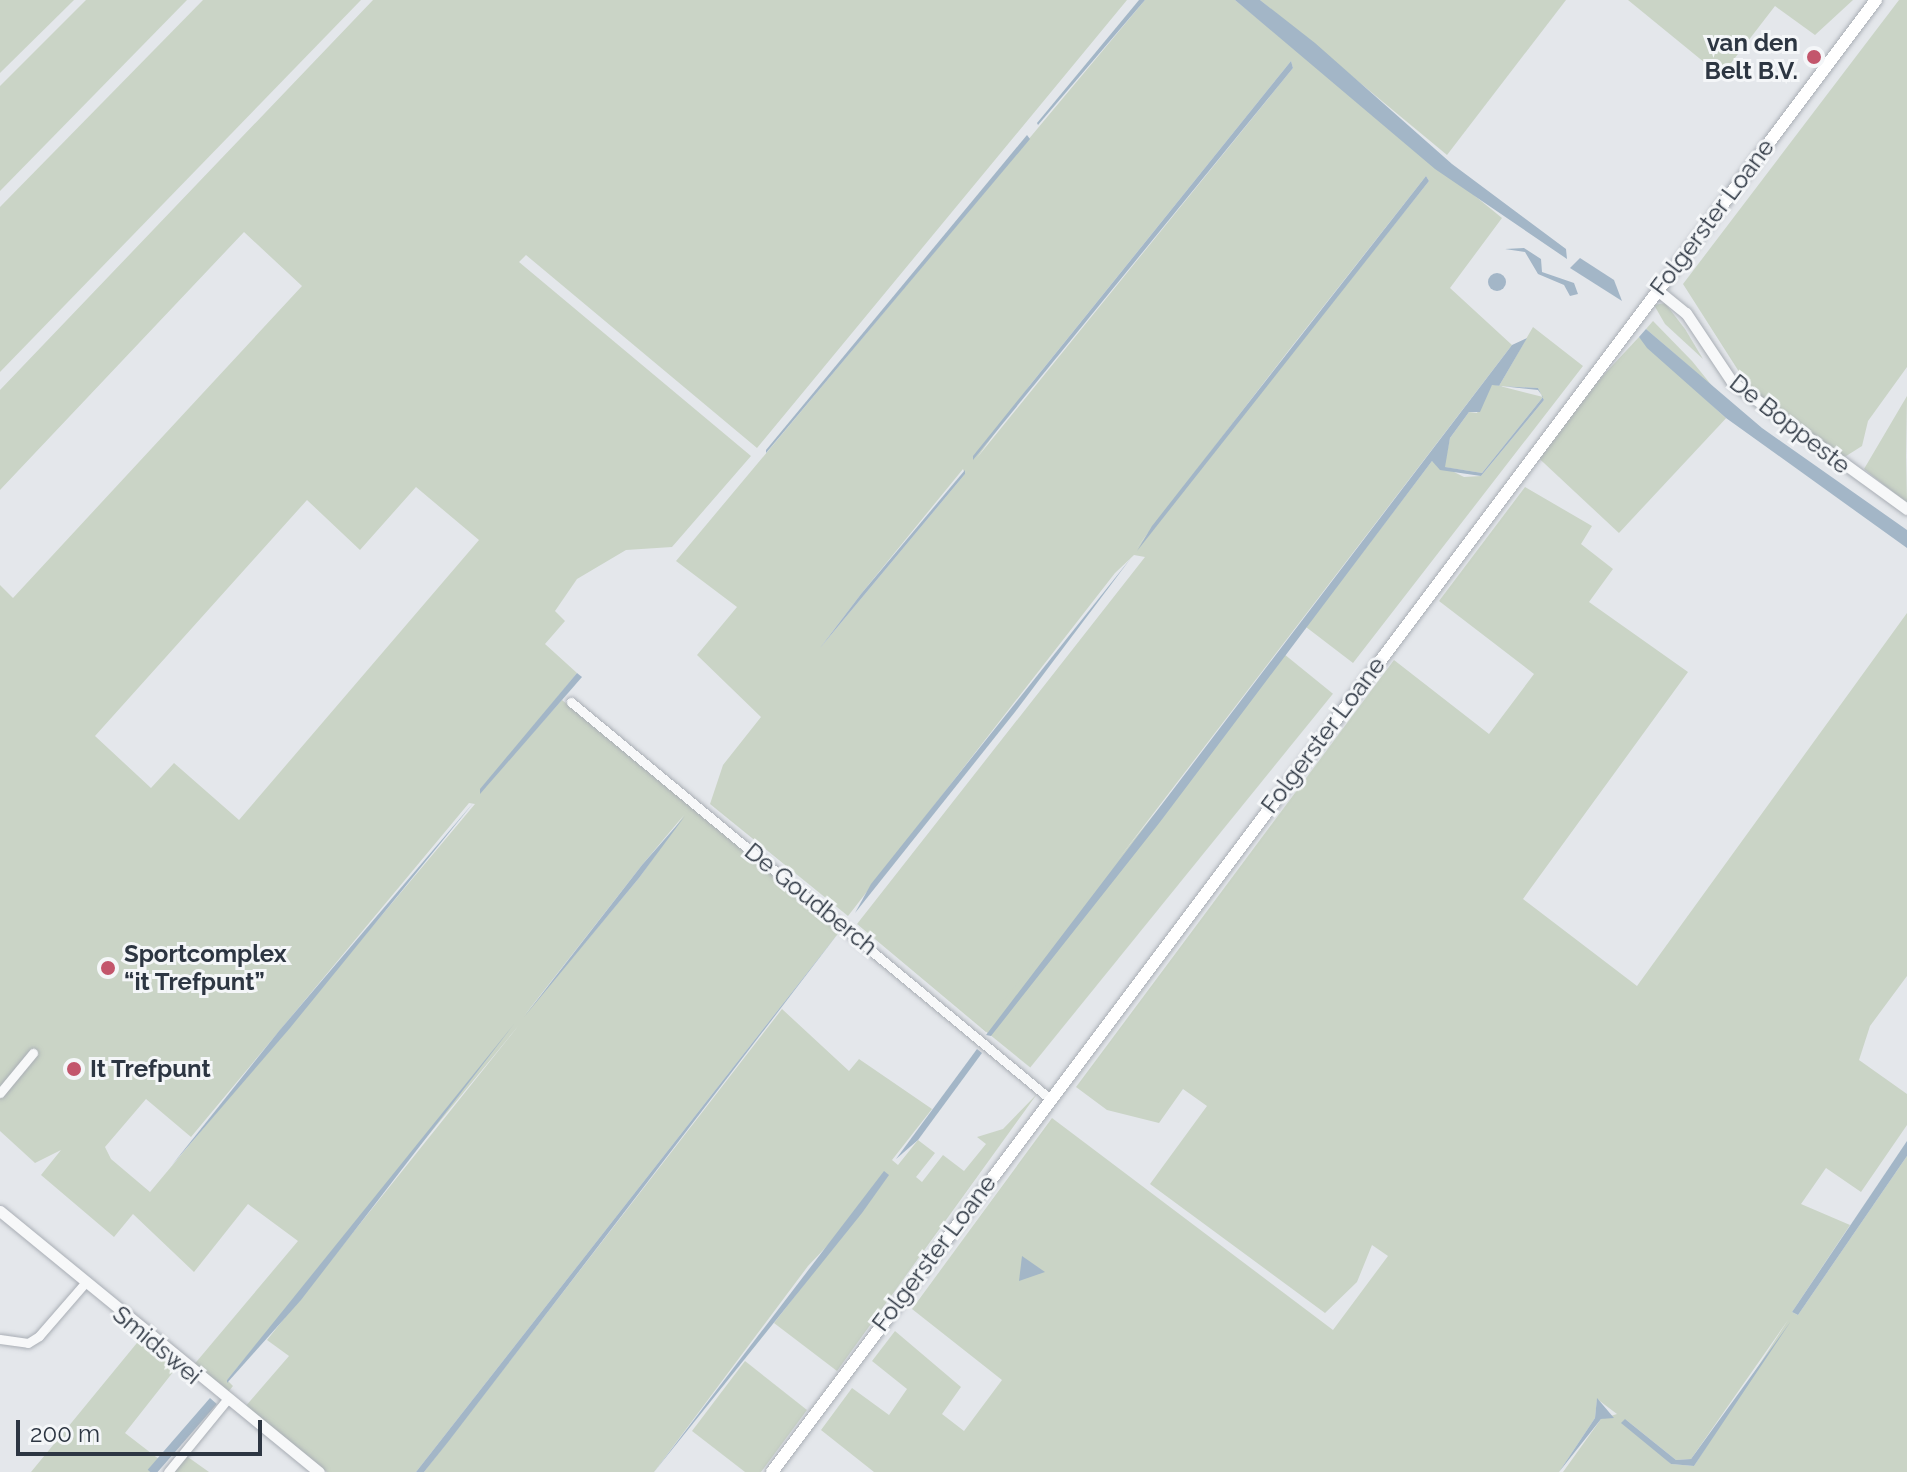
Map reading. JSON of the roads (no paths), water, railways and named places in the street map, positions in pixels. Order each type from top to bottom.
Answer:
[{"type":"main road","name":"Folgerster Loane","points":[[772,1472],[1049,1098],[1876,0]]},
{"type":"street","name":"De Boppeste","points":[[1656,289],[1686,313],[1732,382],[1907,509]]},
{"type":"street","name":"De Goudberch","points":[[571,702],[1049,1098]]},
{"type":"street","points":[[0,1093],[33,1053]]},
{"type":"street","name":"Smidswei","points":[[0,1211],[226,1401],[319,1472]]},
{"type":"street","points":[[0,1339],[28,1343],[39,1336],[84,1284]]},
{"type":"street","points":[[168,1472],[226,1401]]},
{"type":"water","points":[[1139,0],[1145,0],[1038,125],[1037,123]]},
{"type":"water","points":[[1235,0],[1260,0],[1315,43],[1452,164],[1566,249],[1567,259],[1435,169]]},
{"type":"water","points":[[1291,61],[1293,68],[973,460],[973,456]]},
{"type":"water","points":[[1027,135],[1030,139],[766,453],[766,450]]},
{"type":"water","points":[[1426,176],[1429,181],[1137,551],[1152,526]]},
{"type":"water","points":[[1524,248],[1541,259],[1542,272],[1574,283],[1578,294],[1570,296],[1564,285],[1538,274],[1525,252],[1505,249]]},
{"type":"water","points":[[1580,258],[1614,280],[1622,301],[1570,268]]},
{"type":"water","points":[[1497,273],[1506,282],[1497,291],[1488,282]]},
{"type":"water","points":[[1646,329],[1762,428],[1907,530],[1907,548],[1726,418],[1647,348],[1639,337]]},
{"type":"water","points":[[1527,338],[1499,386],[1492,385],[1480,412],[1469,412],[1450,438],[1445,467],[1482,473],[1543,397],[1544,400],[1481,476],[1440,470],[1432,461],[1160,822],[991,1036],[986,1035],[1512,345]]},
{"type":"water","points":[[965,470],[965,474],[820,648],[861,594]]},
{"type":"water","points":[[1131,558],[1015,712],[855,913],[871,884]]},
{"type":"water","points":[[577,673],[582,677],[480,794],[480,789]]},
{"type":"water","points":[[474,802],[290,1028],[172,1165],[279,1031]]},
{"type":"water","points":[[685,816],[639,878],[524,1017],[642,865]]},
{"type":"water","points":[[840,931],[448,1442],[424,1472],[416,1472]]},
{"type":"water","points":[[514,1024],[301,1300],[227,1383],[227,1380]]},
{"type":"water","points":[[977,1049],[982,1053],[918,1140],[896,1159]]},
{"type":"water","points":[[1907,1141],[1907,1156],[1798,1315],[1792,1312]]},
{"type":"water","points":[[884,1171],[889,1175],[862,1213],[654,1472]]},
{"type":"water","points":[[1022,1256],[1045,1272],[1019,1281]]},
{"type":"water","points":[[1791,1321],[1694,1466],[1671,1464],[1621,1423],[1625,1419],[1676,1460],[1691,1459]]},
{"type":"water","points":[[210,1398],[217,1404],[158,1472],[148,1470]]},
{"type":"water","points":[[1597,1398],[1614,1418],[1601,1419],[1559,1472],[1595,1418]]},
{"type":"place","name":"van den Belt B.V.","points":[[1814,57]]},
{"type":"place","name":"Sportcomplex “it Trefpunt”","points":[[108,968]]},
{"type":"place","name":"It Trefpunt","points":[[74,1069]]}]
